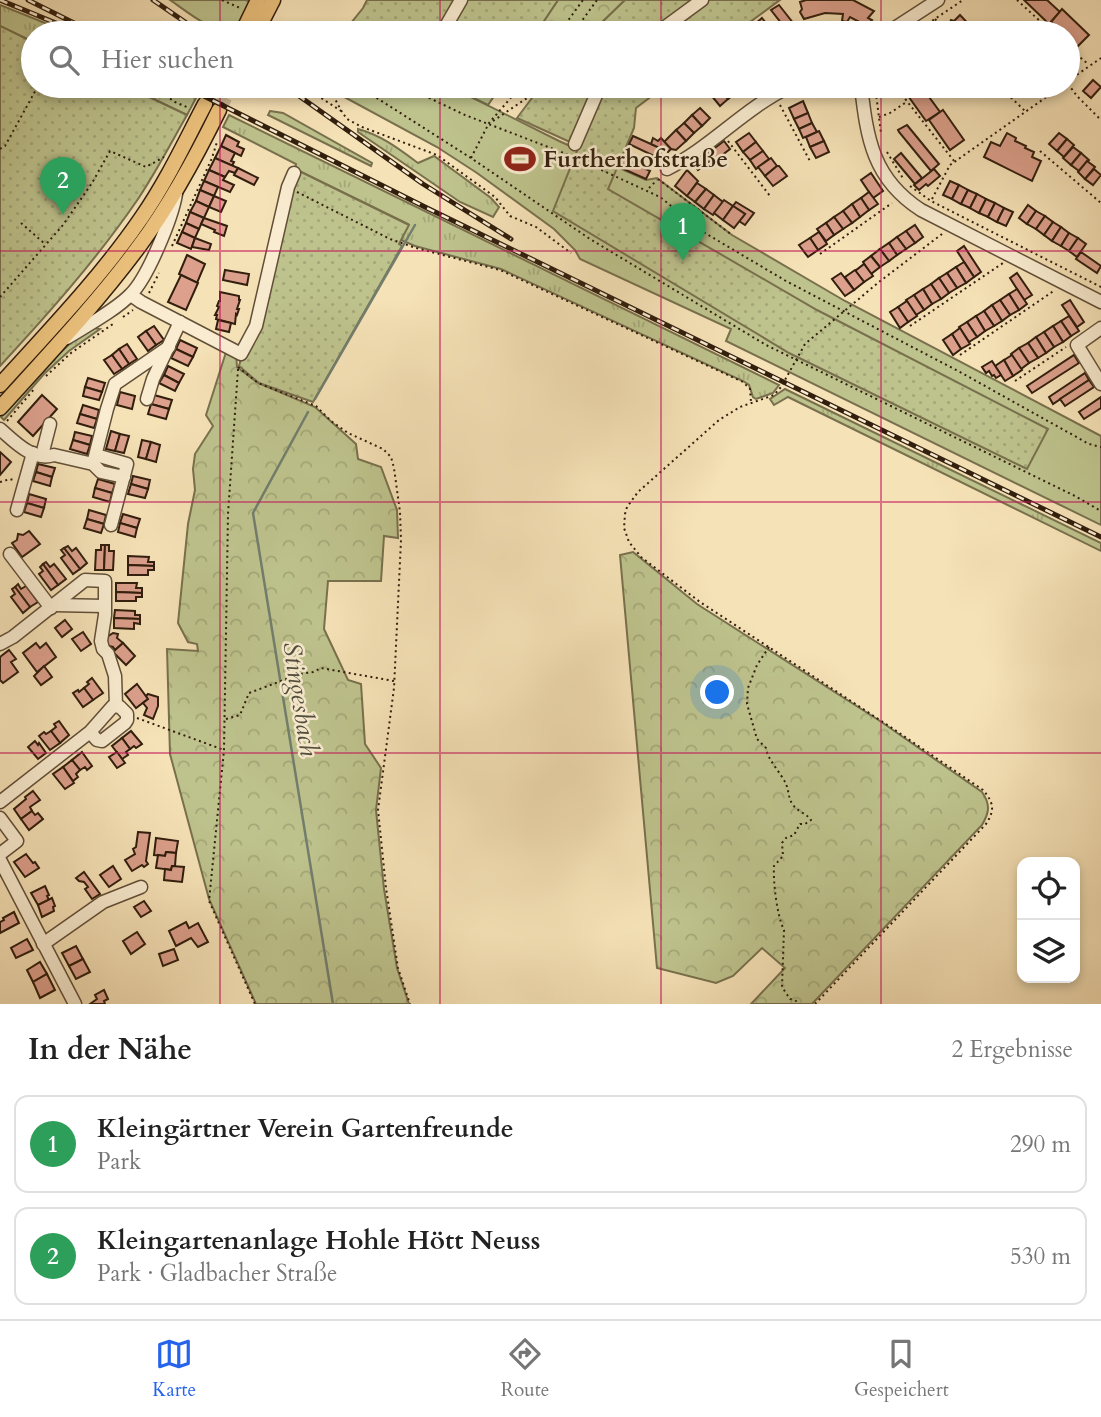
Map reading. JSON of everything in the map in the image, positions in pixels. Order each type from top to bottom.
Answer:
[{"type":"main road","points":[[258,10],[272,0]]},
{"type":"main road","points":[[0,408],[126,264],[159,218],[177,190],[206,108]]},
{"type":"main road","points":[[0,386],[128,237],[160,189],[206,108]]},
{"type":"street","points":[[449,21],[461,0]]},
{"type":"street","points":[[673,21],[702,0]]},
{"type":"street","points":[[905,21],[938,0]]},
{"type":"street","points":[[575,144],[595,98]]},
{"type":"street","points":[[663,174],[767,98]]},
{"type":"street","points":[[862,98],[874,156],[891,185],[902,196],[929,207],[952,226],[1101,302]]},
{"type":"street","points":[[136,298],[241,354],[256,326],[288,187],[294,173]]},
{"type":"street","points":[[53,349],[136,298],[140,282],[170,221],[177,190]]},
{"type":"street","points":[[146,400],[180,323]]},
{"type":"street","points":[[1101,328],[1077,345],[1101,384]]},
{"type":"street","points":[[94,459],[115,384],[169,348]]},
{"type":"street","points":[[18,510],[24,484],[50,424]]},
{"type":"street","points":[[0,429],[26,450],[37,454],[127,464],[111,525]]},
{"type":"street","points":[[10,554],[53,606]]},
{"type":"street","points":[[0,644],[13,637],[85,580],[105,581],[102,644],[108,654],[127,720],[102,741],[97,740],[90,732]]},
{"type":"street","points":[[53,606],[104,606]]},
{"type":"street","points":[[0,802],[90,732],[109,709],[122,710]]},
{"type":"street","points":[[0,818],[17,841],[0,853]]},
{"type":"street","points":[[0,860],[75,1004]]},
{"type":"street","points":[[43,944],[103,902],[141,887]]},
{"type":"path","points":[[222,0],[258,10],[276,21]]},
{"type":"path","points":[[568,21],[583,0]]},
{"type":"path","points":[[582,21],[597,0]]},
{"type":"path","points":[[932,21],[963,0]]},
{"type":"path","points":[[1017,0],[1041,21]]},
{"type":"path","points":[[925,8],[935,19]]},
{"type":"path","points":[[1080,57],[1090,66]]},
{"type":"path","points":[[1080,74],[1101,58]]},
{"type":"path","points":[[0,149],[5,146],[31,98]]},
{"type":"path","points":[[169,98],[175,102],[206,108]]},
{"type":"path","points":[[321,98],[342,112]]},
{"type":"path","points":[[334,98],[347,118],[362,127],[437,155],[495,197],[510,216],[536,227],[571,253]]},
{"type":"path","points":[[377,98],[590,239],[766,345],[1101,511]]},
{"type":"path","points":[[429,98],[647,190],[660,197],[705,233],[786,281],[1077,437],[1101,447]]},
{"type":"path","points":[[471,158],[489,123],[511,98]]},
{"type":"path","points":[[489,123],[527,98]]},
{"type":"path","points":[[776,98],[811,163]]},
{"type":"path","points":[[876,98],[881,136]]},
{"type":"path","points":[[904,98],[954,162]]},
{"type":"path","points":[[1011,98],[1025,111]]},
{"type":"path","points":[[929,207],[950,164],[1044,98]]},
{"type":"path","points":[[1079,98],[1101,120]]},
{"type":"path","points":[[878,117],[911,100]]},
{"type":"path","points":[[930,132],[935,128]]},
{"type":"path","points":[[721,132],[770,196]]},
{"type":"path","points":[[518,139],[520,135]]},
{"type":"path","points":[[167,256],[217,143]]},
{"type":"path","points":[[0,297],[1,292],[46,245],[79,203],[110,150],[146,167],[165,156]]},
{"type":"path","points":[[886,150],[906,183],[929,207],[1101,287]]},
{"type":"path","points":[[1040,151],[1101,203]]},
{"type":"path","points":[[647,190],[663,174],[732,235]]},
{"type":"path","points":[[288,187],[400,243],[486,265],[743,382],[750,389],[751,403]]},
{"type":"path","points":[[820,254],[902,196]]},
{"type":"path","points":[[21,223],[46,245]]},
{"type":"path","points":[[816,1004],[986,824],[991,816],[990,799],[983,790],[700,602],[641,557],[629,542],[624,528],[625,514],[638,492],[719,419],[778,391],[805,344],[952,226]]},
{"type":"path","points":[[910,326],[1012,257]]},
{"type":"path","points":[[122,317],[136,298],[149,293],[162,268]]},
{"type":"path","points":[[960,355],[1065,284]]},
{"type":"path","points":[[46,377],[71,353],[112,324]]},
{"type":"path","points":[[1014,381],[1070,344],[1077,345]]},
{"type":"path","points":[[255,1004],[209,901],[224,750],[228,514],[238,366],[258,383],[316,406],[348,433],[383,449],[391,457],[394,468],[401,540],[394,681],[378,810],[398,968],[410,1004]]},
{"type":"path","points":[[0,429],[36,387]]},
{"type":"path","points":[[0,482],[10,479],[24,484]]},
{"type":"path","points":[[769,646],[757,665],[748,688],[747,704],[757,739],[766,748],[766,754],[787,786],[789,800],[796,810],[811,820],[800,824],[794,835],[786,838],[782,843],[783,856],[774,866],[777,906],[784,930],[782,987],[790,999],[800,1004]]},
{"type":"path","points":[[225,719],[240,715],[249,693],[321,668],[394,681]]},
{"type":"path","points":[[122,710],[224,750]]},
{"type":"green space","points":[[170,0],[250,2],[241,21],[202,21]]},
{"type":"green space","points":[[367,0],[558,0],[544,21],[353,21]]},
{"type":"green space","points":[[558,0],[625,0],[603,21],[544,21]]},
{"type":"green space","points":[[625,0],[780,0],[751,21],[603,21]]},
{"type":"green space","points":[[0,5],[40,21],[21,21],[21,36],[0,26]]},
{"type":"green space","points":[[0,26],[21,36],[21,98],[151,98],[187,115],[138,199],[106,243],[0,366]]},
{"type":"green space","points":[[151,98],[196,98],[187,115]]},
{"type":"green space","points":[[346,98],[473,98],[646,180],[657,178],[732,235],[845,301],[1101,436],[1101,525],[726,341],[731,329],[580,259],[575,250],[554,229],[437,147]]},
{"type":"green space","points":[[474,98],[493,98],[488,105]]},
{"type":"green space","points":[[532,98],[649,98],[636,108],[634,128],[608,189],[817,310],[1048,429],[1027,469],[789,353],[553,211],[579,146],[517,118]]},
{"type":"green space","points":[[270,111],[283,113],[372,163],[371,166],[268,115]]},
{"type":"green space","points":[[229,115],[779,385],[773,393],[756,399],[749,385],[743,381],[501,269],[401,240],[408,224],[295,169],[296,164],[223,127]]},
{"type":"green space","points":[[358,129],[382,139],[418,163],[434,156],[491,198],[499,207],[493,217],[460,202],[358,132]]},
{"type":"green space","points":[[295,169],[409,225],[399,244],[402,246],[313,402],[259,383],[239,366]]},
{"type":"green space","points":[[89,327],[100,329],[69,351],[44,374],[4,420],[1,417],[32,382]]},
{"type":"green space","points":[[227,349],[236,353],[237,367],[258,383],[315,407],[356,444],[358,459],[381,467],[397,510],[398,538],[384,536],[381,581],[328,581],[324,629],[348,680],[361,684],[365,744],[381,768],[376,810],[384,889],[397,968],[409,1004],[256,1004],[209,899],[170,754],[167,649],[198,651],[197,644],[188,642],[178,623],[188,524],[195,490],[195,454],[213,426],[206,415]]},
{"type":"green space","points":[[785,389],[1101,543],[1101,551],[788,397],[774,405],[770,399]]},
{"type":"green space","points":[[633,552],[697,604],[880,721],[982,792],[987,801],[987,813],[982,825],[812,1004],[751,1004],[785,968],[762,948],[733,976],[716,983],[657,968],[620,555]]},
{"type":"building","points":[[853,0],[874,11],[868,18],[871,21],[858,21],[850,17],[848,21],[842,21],[843,14],[825,13],[804,19],[800,12],[800,2]]},
{"type":"building","points":[[1024,0],[1047,0],[1060,12],[1052,21],[1046,21]]},
{"type":"building","points":[[779,5],[792,21],[780,21],[771,10]]},
{"type":"building","points":[[1062,9],[1074,21],[1052,21]]},
{"type":"building","points":[[960,15],[966,21],[954,21]]},
{"type":"building","points":[[1080,26],[1089,35],[1080,44]]},
{"type":"building","points":[[1093,80],[1101,87],[1091,98],[1083,91]]},
{"type":"building","points":[[713,98],[727,98],[728,99],[720,106]]},
{"type":"building","points":[[910,98],[930,98],[940,112],[926,121]]},
{"type":"building","points":[[803,101],[808,113],[794,119],[789,108]]},
{"type":"building","points":[[700,108],[710,118],[702,126],[692,115]]},
{"type":"building","points":[[943,110],[964,140],[950,150],[929,120]]},
{"type":"building","points":[[808,113],[812,123],[799,129],[794,119]]},
{"type":"building","points":[[692,115],[702,126],[694,133],[684,123]]},
{"type":"building","points":[[684,123],[694,133],[686,141],[676,130]]},
{"type":"building","points":[[812,123],[817,132],[803,138],[799,129]]},
{"type":"building","points":[[907,125],[939,164],[931,171],[899,132],[898,130]]},
{"type":"building","points":[[676,130],[686,141],[676,150],[664,142]]},
{"type":"building","points":[[819,131],[824,141],[810,147],[806,137]]},
{"type":"building","points":[[749,133],[756,142],[743,152],[736,142]]},
{"type":"building","points":[[1007,133],[1034,152],[1032,157],[1041,161],[1032,181],[984,157],[991,142],[1000,146]]},
{"type":"building","points":[[1059,133],[1067,139],[1057,151],[1049,144]]},
{"type":"building","points":[[226,135],[239,142],[237,146],[244,149],[241,156],[221,146]]},
{"type":"building","points":[[633,136],[660,148],[656,157],[629,144]]},
{"type":"building","points":[[653,138],[658,141],[661,138],[671,149],[668,152],[651,144]]},
{"type":"building","points":[[1067,139],[1074,145],[1064,157],[1057,151]]},
{"type":"building","points":[[724,141],[730,149],[713,162],[707,154]]},
{"type":"building","points":[[824,141],[829,152],[816,158],[810,147]]},
{"type":"building","points":[[756,142],[763,151],[750,160],[743,152]]},
{"type":"building","points":[[221,146],[235,153],[232,166],[215,158]]},
{"type":"building","points":[[1073,147],[1081,153],[1071,165],[1063,158]]},
{"type":"building","points":[[763,151],[769,159],[756,169],[750,160]]},
{"type":"building","points":[[705,152],[711,160],[698,170],[692,162]]},
{"type":"building","points":[[901,153],[922,178],[915,184],[894,159]]},
{"type":"building","points":[[1081,153],[1089,160],[1079,171],[1071,165]]},
{"type":"building","points":[[215,158],[238,168],[235,173],[229,171],[225,177],[209,170]]},
{"type":"building","points":[[623,158],[650,171],[646,179],[619,167]]},
{"type":"building","points":[[771,158],[777,166],[765,176],[758,167]]},
{"type":"building","points":[[1087,161],[1095,167],[1085,179],[1078,172]]},
{"type":"building","points":[[777,166],[787,176],[773,186],[765,176]]},
{"type":"building","points":[[238,168],[258,178],[254,185],[234,175]]},
{"type":"building","points":[[934,169],[940,176],[919,190],[914,185]]},
{"type":"building","points":[[1094,169],[1101,175],[1093,185],[1085,179]]},
{"type":"building","points":[[209,170],[225,177],[223,180],[234,185],[230,192],[204,181]]},
{"type":"building","points":[[687,170],[698,181],[687,196],[675,186]]},
{"type":"building","points":[[871,173],[883,191],[873,198],[861,180]]},
{"type":"building","points":[[204,181],[218,187],[214,196],[200,190]]},
{"type":"building","points":[[950,181],[959,185],[952,199],[943,195]]},
{"type":"building","points":[[697,183],[706,189],[695,202],[687,196]]},
{"type":"building","points":[[959,185],[968,190],[961,204],[952,199]]},
{"type":"building","points":[[706,189],[714,195],[704,209],[695,202]]},
{"type":"building","points":[[200,190],[214,196],[209,207],[196,201]]},
{"type":"building","points":[[968,190],[977,194],[970,208],[961,204]]},
{"type":"building","points":[[869,192],[878,204],[869,210],[861,198]]},
{"type":"building","points":[[977,194],[986,199],[979,213],[970,208]]},
{"type":"building","points":[[714,195],[723,202],[713,215],[704,209]]},
{"type":"building","points":[[214,196],[226,201],[221,212],[209,207]]},
{"type":"building","points":[[861,198],[869,210],[860,217],[852,204]]},
{"type":"building","points":[[986,199],[995,203],[988,217],[979,213]]},
{"type":"building","points":[[724,200],[733,206],[723,220],[714,213]]},
{"type":"building","points":[[196,201],[209,207],[204,218],[190,212]]},
{"type":"building","points":[[736,202],[754,213],[745,225],[739,221],[745,214],[733,206]]},
{"type":"building","points":[[995,203],[1004,208],[997,222],[988,217]]},
{"type":"building","points":[[852,204],[860,217],[852,223],[843,211]]},
{"type":"building","points":[[1028,205],[1036,211],[1027,224],[1019,218]]},
{"type":"building","points":[[733,206],[745,214],[734,228],[723,220]]},
{"type":"building","points":[[1004,208],[1013,212],[1006,226],[997,222]]},
{"type":"building","points":[[843,211],[852,223],[843,229],[834,217]]},
{"type":"building","points":[[1036,211],[1045,216],[1036,229],[1027,224]]},
{"type":"building","points":[[190,212],[204,218],[199,229],[186,223]]},
{"type":"building","points":[[1045,216],[1053,222],[1044,235],[1036,229]]},
{"type":"building","points":[[834,217],[843,229],[834,235],[826,223]]},
{"type":"building","points":[[204,218],[227,226],[224,236],[201,224]]},
{"type":"building","points":[[1053,222],[1061,227],[1052,241],[1044,235]]},
{"type":"building","points":[[186,223],[199,229],[195,238],[182,232]]},
{"type":"building","points":[[826,223],[834,235],[826,241],[817,229]]},
{"type":"building","points":[[915,225],[923,237],[915,243],[906,231]]},
{"type":"building","points":[[1061,227],[1069,233],[1061,246],[1052,241]]},
{"type":"building","points":[[906,231],[915,243],[906,249],[897,237]]},
{"type":"building","points":[[182,232],[195,238],[191,249],[177,243]]},
{"type":"building","points":[[819,232],[827,244],[818,250],[810,238]]},
{"type":"building","points":[[1069,233],[1078,238],[1069,251],[1061,246]]},
{"type":"building","points":[[897,237],[906,249],[897,255],[889,243]]},
{"type":"building","points":[[195,238],[211,244],[209,250],[192,247]]},
{"type":"building","points":[[810,238],[818,250],[808,257],[799,245]]},
{"type":"building","points":[[1078,238],[1086,244],[1077,257],[1069,251]]},
{"type":"building","points":[[889,243],[897,255],[889,261],[880,249]]},
{"type":"building","points":[[964,246],[981,272],[974,277],[957,251]]},
{"type":"building","points":[[880,249],[889,261],[880,267],[871,256]]},
{"type":"building","points":[[1081,252],[1101,266],[1097,273],[1076,259]]},
{"type":"building","points":[[187,255],[205,264],[197,283],[179,274]]},
{"type":"building","points":[[871,256],[880,267],[871,274],[863,262]]},
{"type":"building","points":[[964,262],[974,277],[966,283],[956,267]]},
{"type":"building","points":[[864,264],[873,276],[864,282],[855,271]]},
{"type":"building","points":[[956,267],[966,283],[957,288],[947,273]]},
{"type":"building","points":[[225,270],[249,274],[247,285],[223,280]]},
{"type":"building","points":[[855,270],[864,282],[854,290],[845,277]]},
{"type":"building","points":[[841,273],[854,290],[845,296],[832,279]]},
{"type":"building","points":[[947,273],[957,288],[949,293],[939,278]]},
{"type":"building","points":[[1017,273],[1032,295],[1024,300],[1010,278]]},
{"type":"building","points":[[181,275],[198,283],[186,310],[168,302]]},
{"type":"building","points":[[939,278],[949,293],[941,299],[931,284]]},
{"type":"building","points":[[931,284],[941,299],[932,304],[923,289]]},
{"type":"building","points":[[923,289],[932,304],[924,310],[914,295]]},
{"type":"building","points":[[1017,289],[1027,304],[1019,310],[1009,294]]},
{"type":"building","points":[[220,292],[239,296],[235,324],[216,319]]},
{"type":"building","points":[[1009,294],[1019,310],[1010,315],[1000,300]]},
{"type":"building","points":[[914,295],[924,310],[916,315],[906,300]]},
{"type":"building","points":[[1000,300],[1010,315],[1002,321],[992,305]]},
{"type":"building","points":[[1070,300],[1084,322],[1077,327],[1062,305]]},
{"type":"building","points":[[907,301],[917,316],[908,322],[898,307]]},
{"type":"building","points":[[992,305],[1002,321],[994,326],[984,311]]},
{"type":"building","points":[[898,307],[908,322],[900,328],[890,312]]},
{"type":"building","points":[[984,311],[994,326],[985,331],[976,316]]},
{"type":"building","points":[[976,316],[985,331],[977,337],[967,322]]},
{"type":"building","points":[[1069,316],[1079,331],[1071,336],[1061,321]]},
{"type":"building","points":[[218,320],[231,323],[229,332],[216,329]]},
{"type":"building","points":[[1061,321],[1071,336],[1063,342],[1053,326]]},
{"type":"building","points":[[967,322],[977,337],[969,342],[959,327]]},
{"type":"building","points":[[154,326],[164,340],[156,345],[146,331]]},
{"type":"building","points":[[1053,326],[1063,342],[1054,347],[1044,332]]},
{"type":"building","points":[[960,328],[970,344],[961,349],[952,334]]},
{"type":"building","points":[[146,331],[156,345],[148,351],[138,337]]},
{"type":"building","points":[[1044,332],[1054,347],[1046,353],[1036,337]]},
{"type":"building","points":[[952,334],[961,349],[953,355],[943,340]]},
{"type":"building","points":[[1036,337],[1046,353],[1038,358],[1028,343]]},
{"type":"building","points":[[180,340],[197,348],[193,357],[176,349]]},
{"type":"building","points":[[1028,343],[1038,358],[1029,363],[1019,348]]},
{"type":"building","points":[[127,344],[137,359],[129,364],[119,349]]},
{"type":"building","points":[[1019,348],[1029,363],[1021,369],[1011,354]]},
{"type":"building","points":[[119,349],[129,364],[122,369],[112,355]]},
{"type":"building","points":[[176,349],[193,357],[188,366],[171,358]]},
{"type":"building","points":[[112,355],[122,369],[114,374],[104,360]]},
{"type":"building","points":[[1012,355],[1022,370],[1013,376],[1004,360]]},
{"type":"building","points":[[1074,355],[1079,363],[1032,393],[1027,386]]},
{"type":"building","points":[[1004,360],[1013,376],[1005,381],[995,366]]},
{"type":"building","points":[[992,361],[1001,375],[996,378],[989,371],[986,373],[982,367]]},
{"type":"building","points":[[168,366],[184,374],[179,383],[164,375]]},
{"type":"building","points":[[1085,373],[1089,380],[1053,404],[1049,397]]},
{"type":"building","points":[[164,375],[179,383],[175,391],[159,383]]},
{"type":"building","points":[[88,378],[105,383],[102,392],[85,387]]},
{"type":"building","points":[[1089,380],[1094,387],[1065,406],[1060,399]]},
{"type":"building","points":[[85,387],[102,392],[99,400],[83,396]]},
{"type":"building","points":[[120,392],[135,396],[132,409],[117,405]]},
{"type":"building","points":[[42,395],[57,409],[33,436],[18,422]]},
{"type":"building","points":[[154,395],[172,400],[169,409],[151,404]]},
{"type":"building","points":[[1101,397],[1101,408],[1084,419],[1079,412]]},
{"type":"building","points":[[151,404],[169,409],[166,419],[148,414]]},
{"type":"building","points":[[83,405],[99,410],[97,419],[80,414]]},
{"type":"building","points":[[80,414],[97,419],[94,428],[77,423]]},
{"type":"building","points":[[111,431],[120,434],[115,451],[106,449]]},
{"type":"building","points":[[75,432],[92,436],[90,445],[73,440]]},
{"type":"building","points":[[120,434],[129,436],[124,453],[115,451]]},
{"type":"building","points":[[73,440],[90,445],[87,454],[70,449]]},
{"type":"building","points":[[142,440],[151,442],[146,459],[138,457]]},
{"type":"building","points":[[151,442],[160,445],[156,462],[146,459]]},
{"type":"building","points":[[0,452],[11,462],[0,475]]},
{"type":"building","points":[[38,464],[55,468],[52,477],[36,472]]},
{"type":"building","points":[[36,472],[52,477],[50,486],[33,481]]},
{"type":"building","points":[[133,476],[150,480],[148,489],[131,484]]},
{"type":"building","points":[[98,479],[115,484],[112,493],[95,488]]},
{"type":"building","points":[[131,484],[148,489],[145,498],[128,494]]},
{"type":"building","points":[[95,488],[112,493],[110,502],[93,497]]},
{"type":"building","points":[[29,494],[46,499],[44,508],[27,503]]},
{"type":"building","points":[[27,503],[44,508],[41,517],[24,512]]},
{"type":"building","points":[[89,510],[106,515],[104,524],[87,519]]},
{"type":"building","points":[[123,514],[140,519],[137,528],[120,523]]},
{"type":"building","points":[[87,519],[104,524],[101,533],[84,528]]},
{"type":"building","points":[[120,523],[137,528],[135,537],[118,532]]},
{"type":"building","points":[[29,531],[40,544],[22,557],[12,543],[17,540],[18,534],[23,535]]},
{"type":"building","points":[[101,545],[105,545],[104,570],[95,570],[96,550],[101,550]]},
{"type":"building","points":[[105,545],[109,545],[109,551],[114,551],[113,570],[104,570]]},
{"type":"building","points":[[68,546],[72,551],[76,548],[87,563],[80,569],[64,548]]},
{"type":"building","points":[[64,548],[80,569],[73,574],[61,558],[65,555],[61,550]]},
{"type":"building","points":[[128,556],[149,557],[148,562],[154,562],[154,566],[128,565]]},
{"type":"building","points":[[46,562],[50,567],[54,564],[66,579],[58,585],[43,564]]},
{"type":"building","points":[[43,564],[58,585],[51,590],[39,574],[43,571],[40,567]]},
{"type":"building","points":[[128,565],[154,566],[154,570],[148,570],[148,575],[128,575]]},
{"type":"building","points":[[116,583],[137,583],[136,588],[142,588],[142,593],[116,592]]},
{"type":"building","points":[[18,584],[21,589],[26,586],[38,602],[30,607],[15,587]]},
{"type":"building","points":[[15,587],[30,607],[23,613],[11,597],[15,594],[12,589]]},
{"type":"building","points":[[116,592],[142,593],[142,597],[136,597],[136,601],[116,601]]},
{"type":"building","points":[[115,610],[135,611],[135,615],[140,615],[140,619],[114,618]]},
{"type":"building","points":[[114,618],[140,619],[140,624],[134,623],[134,629],[114,628]]},
{"type":"building","points":[[65,620],[72,629],[62,637],[55,628]]},
{"type":"building","points":[[83,632],[91,644],[81,651],[72,639]]},
{"type":"building","points":[[113,633],[118,634],[117,638],[123,643],[115,650],[105,645],[104,639]]},
{"type":"building","points":[[36,643],[40,648],[46,643],[56,657],[37,672],[23,653]]},
{"type":"building","points":[[123,643],[135,656],[126,665],[113,652]]},
{"type":"building","points":[[9,650],[16,659],[11,662],[18,672],[3,683],[0,680],[0,657]]},
{"type":"building","points":[[44,666],[52,677],[41,685],[34,676]]},
{"type":"building","points":[[92,678],[103,693],[93,700],[84,688]]},
{"type":"building","points":[[137,684],[148,699],[136,708],[125,694]]},
{"type":"building","points":[[84,688],[93,700],[83,707],[73,693]]},
{"type":"building","points":[[148,694],[158,697],[153,719],[144,715],[147,708],[143,703],[148,699]]},
{"type":"building","points":[[59,721],[69,735],[60,743],[51,731]]},
{"type":"building","points":[[51,731],[60,743],[50,750],[39,736]]},
{"type":"building","points":[[131,731],[142,744],[130,749],[122,738]]},
{"type":"building","points":[[122,738],[130,749],[126,752],[128,755],[122,759],[112,746]]},
{"type":"building","points":[[35,741],[46,753],[38,759],[28,747]]},
{"type":"building","points":[[82,752],[92,766],[87,770],[85,767],[80,770],[72,760]]},
{"type":"building","points":[[117,752],[125,763],[117,768],[109,757]]},
{"type":"building","points":[[72,760],[80,770],[73,781],[63,767]]},
{"type":"building","points":[[63,767],[74,783],[65,789],[53,774]]},
{"type":"building","points":[[33,791],[40,800],[30,807],[32,811],[21,819],[14,809]]},
{"type":"building","points":[[32,811],[43,819],[29,830],[21,819]]},
{"type":"building","points":[[138,832],[150,833],[146,861],[148,864],[132,871],[125,860],[135,854],[133,849],[136,847]]},
{"type":"building","points":[[156,838],[178,841],[176,853],[154,855]]},
{"type":"building","points":[[166,852],[176,853],[175,866],[172,866],[171,870],[156,868],[158,855],[165,856]]},
{"type":"building","points":[[26,854],[39,868],[25,877],[14,862]]},
{"type":"building","points":[[113,866],[121,879],[109,887],[100,875]]},
{"type":"building","points":[[172,866],[184,867],[182,882],[164,880],[165,869],[171,870]]},
{"type":"building","points":[[84,872],[100,894],[92,899],[85,889],[88,887],[76,878]]},
{"type":"building","points":[[45,886],[49,900],[38,905],[31,893]]},
{"type":"building","points":[[52,898],[54,911],[42,917],[38,905]]},
{"type":"building","points":[[144,901],[151,911],[141,917],[134,907]]},
{"type":"building","points":[[14,912],[19,923],[0,933],[0,922]]},
{"type":"building","points":[[186,922],[189,928],[198,923],[208,942],[198,947],[191,938],[176,946],[169,931]]},
{"type":"building","points":[[137,932],[145,944],[131,954],[123,941]]},
{"type":"building","points":[[27,939],[33,950],[16,958],[11,948]]},
{"type":"building","points":[[76,946],[83,959],[69,966],[62,953]]},
{"type":"building","points":[[174,949],[178,960],[163,966],[159,954]]},
{"type":"building","points":[[83,959],[90,972],[76,979],[69,966]]},
{"type":"building","points":[[40,962],[47,974],[33,982],[27,970]]},
{"type":"building","points":[[47,974],[55,990],[40,998],[33,982]]},
{"type":"building","points":[[104,990],[108,999],[104,1001],[105,1004],[90,1004],[97,999],[95,995]]},
{"type":"waterway","name":"Stingesbach","points":[[315,399],[415,225]]},
{"type":"waterway","name":"Stingesbach","points":[[308,412],[253,513],[333,1004]]},
{"type":"tunnel","points":[[205,104],[208,98]]},
{"type":"tunnel","points":[[219,110],[225,98]]},
{"type":"railway","points":[[0,0],[51,21]]},
{"type":"railway","points":[[28,0],[70,21]]},
{"type":"railway","points":[[153,0],[184,21]]},
{"type":"railway","points":[[208,98],[1101,537]]},
{"type":"railway","points":[[302,98],[423,184],[511,239]]},
{"type":"place","name":"Furtherhofstraße","points":[[520,159]]},
{"type":"place","name":"Kleingartenanlage Hohle Hött Neuss","points":[[63,215]]},
{"type":"place","name":"Kleingärtner Verein Gartenfreunde","points":[[683,261]]}]
